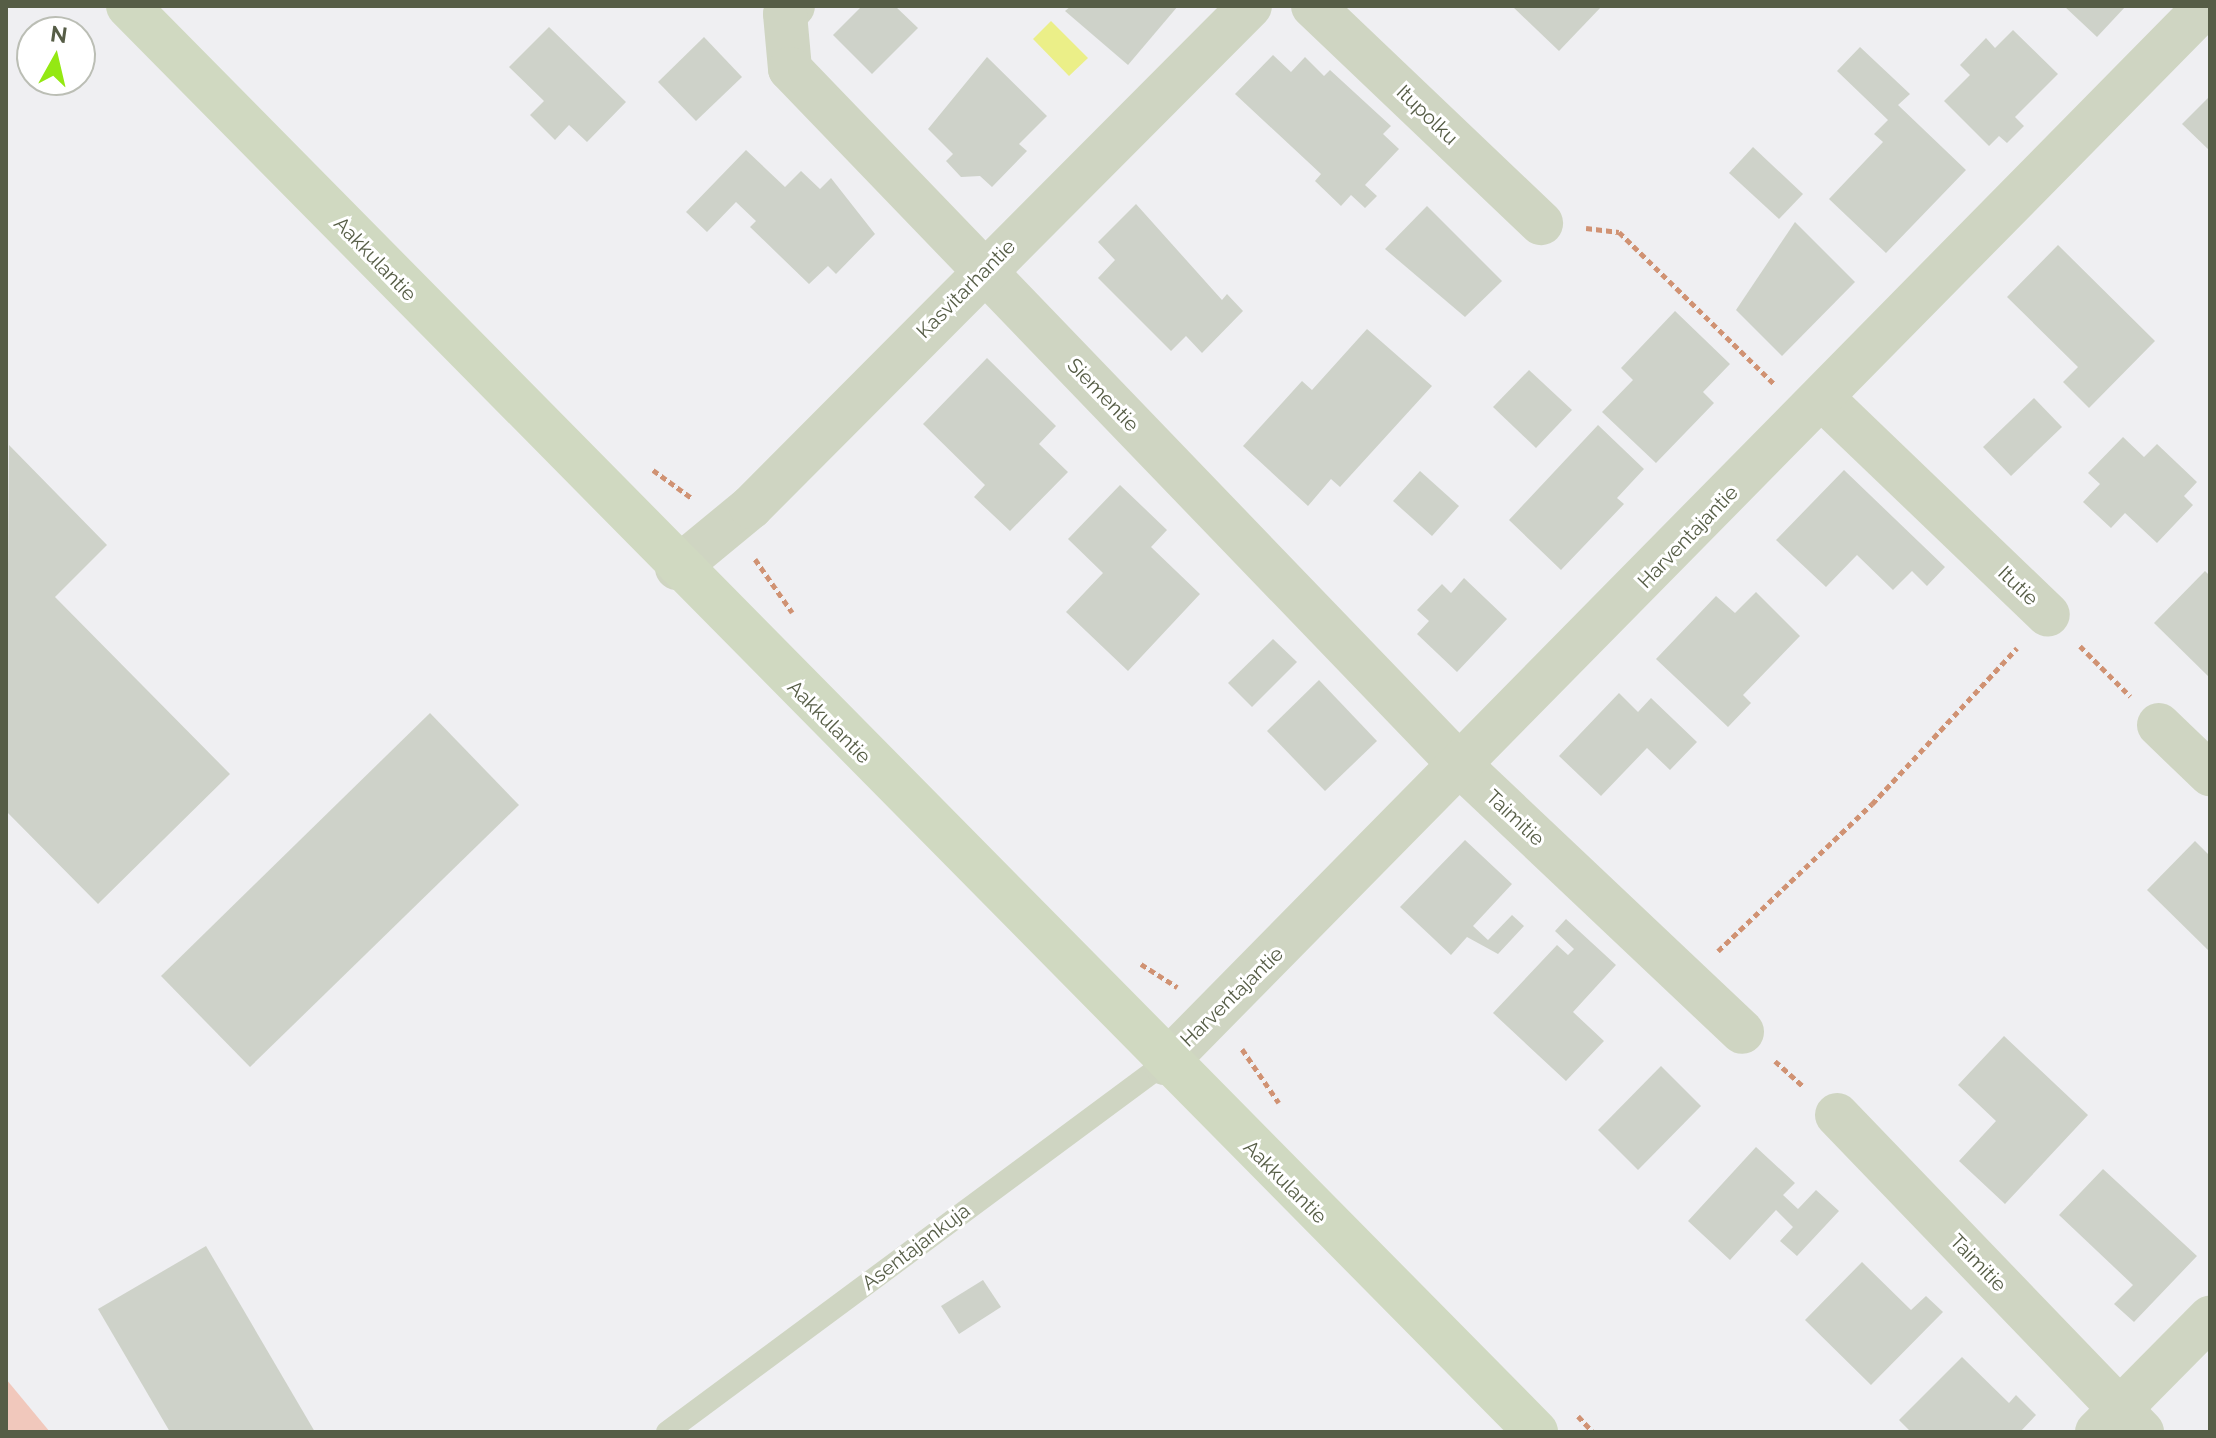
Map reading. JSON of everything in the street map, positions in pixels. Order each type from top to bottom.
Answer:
[{"type":"street","name":"Aakkulantie","points":[[128,6],[1165,1063],[1536,1432]]},
{"type":"street","name":"Siementie","points":[[793,6],[785,14],[790,69],[1463,768]]},
{"type":"street","name":"Kasvitarhantie","points":[[677,568],[751,507],[1250,6]]},
{"type":"street","name":"Itupolku","points":[[1313,6],[1541,223]]},
{"type":"street","name":"Harventajantie","points":[[1165,1063],[1463,768],[2206,6]]},
{"type":"street","name":"Itutie","points":[[1815,407],[2048,615]]},
{"type":"street","points":[[2159,725],[2210,774]]},
{"type":"street","name":"Taimitie","points":[[1463,768],[1742,1032]]},
{"type":"street","name":"Taimitie","points":[[1837,1115],[2119,1425]]},
{"type":"street","points":[[2119,1425],[2210,1318]]},
{"type":"lane","name":"Asentajankuja","points":[[667,1432],[1165,1063]]},
{"type":"path","points":[[1541,223],[1619,232],[1815,407]]},
{"type":"path","points":[[1687,980],[1872,804],[2048,615]]},
{"type":"path","name":"Itutie","points":[[2048,615],[2159,725]]},
{"type":"path","points":[[1742,1032],[1837,1115]]},
{"type":"shaded area","points":[[1051,21],[1088,58],[1069,76],[1033,39]]},
{"type":"shaded area","points":[[6,1379],[50,1432],[6,1432]]},
{"type":"building","points":[[862,6],[895,6],[918,28],[872,74],[833,35]]},
{"type":"building","points":[[1071,6],[1178,6],[1128,65],[1065,11]]},
{"type":"building","points":[[1512,6],[1602,6],[1559,51]]},
{"type":"building","points":[[2064,6],[2126,6],[2097,37]]},
{"type":"building","points":[[549,27],[626,102],[587,142],[569,125],[555,140],[530,115],[544,101],[509,67]]},
{"type":"building","points":[[2013,30],[2058,74],[2015,117],[2024,126],[2007,143],[1999,136],[1989,146],[1944,101],[1970,75],[1960,65],[1986,38],[1995,48]]},
{"type":"building","points":[[704,37],[742,77],[696,121],[658,82]]},
{"type":"building","points":[[1860,47],[1910,94],[1898,105],[1966,170],[1886,253],[1829,199],[1883,142],[1874,134],[1888,120],[1837,71]]},
{"type":"building","points":[[1273,55],[1291,72],[1305,57],[1324,76],[1330,70],[1391,126],[1383,134],[1399,149],[1365,185],[1377,196],[1365,208],[1351,195],[1341,206],[1315,181],[1321,174],[1235,94]]},
{"type":"building","points":[[987,57],[1047,116],[1019,144],[1027,151],[992,187],[980,176],[961,177],[946,161],[953,154],[928,129]]},
{"type":"building","points":[[2210,96],[2210,151],[2182,124]]},
{"type":"building","points":[[1753,147],[1803,194],[1779,219],[1729,173]]},
{"type":"building","points":[[746,150],[785,187],[801,171],[820,189],[831,178],[875,234],[836,274],[828,266],[809,284],[750,227],[756,221],[736,202],[707,232],[686,212]]},
{"type":"building","points":[[1136,204],[1222,300],[1227,294],[1243,311],[1202,353],[1186,336],[1171,351],[1098,278],[1115,260],[1098,242]]},
{"type":"building","points":[[1427,206],[1502,281],[1465,317],[1385,249]]},
{"type":"building","points":[[1795,222],[1855,282],[1782,356],[1736,310]]},
{"type":"building","points":[[2058,245],[2155,341],[2089,408],[2063,382],[2078,367],[2007,297]]},
{"type":"building","points":[[1675,311],[1730,364],[1703,392],[1714,403],[1656,463],[1602,412],[1633,380],[1621,368]]},
{"type":"building","points":[[1367,329],[1432,386],[1340,487],[1331,479],[1308,506],[1243,446],[1302,381],[1312,390]]},
{"type":"building","points":[[987,358],[1056,426],[1039,444],[1068,472],[1010,531],[974,497],[985,485],[923,424]]},
{"type":"building","points":[[1529,370],[1572,410],[1536,448],[1493,407]]},
{"type":"building","points":[[2034,398],[2062,427],[2011,476],[1983,447]]},
{"type":"building","points":[[1598,425],[1644,469],[1617,498],[1624,504],[1561,570],[1509,520]]},
{"type":"building","points":[[2123,437],[2144,457],[2157,444],[2197,482],[2184,496],[2193,505],[2157,543],[2125,513],[2111,528],[2083,502],[2100,484],[2088,473]]},
{"type":"building","points":[[9,445],[107,545],[55,597],[230,774],[98,904],[6,811]]},
{"type":"building","points":[[1844,470],[1945,567],[1927,586],[1912,571],[1893,590],[1857,555],[1826,587],[1776,540]]},
{"type":"building","points":[[1420,471],[1459,506],[1432,536],[1393,501]]},
{"type":"building","points":[[1120,485],[1167,530],[1151,547],[1200,594],[1128,671],[1066,612],[1103,573],[1068,539]]},
{"type":"building","points":[[2205,571],[2210,576],[2210,678],[2154,623]]},
{"type":"building","points":[[1464,578],[1507,619],[1457,672],[1417,634],[1429,621],[1417,610],[1442,584],[1451,593]]},
{"type":"building","points":[[1756,592],[1800,636],[1743,695],[1751,703],[1728,727],[1656,659],[1716,596],[1735,613]]},
{"type":"building","points":[[1273,639],[1297,662],[1252,707],[1228,683]]},
{"type":"building","points":[[1319,680],[1377,741],[1325,791],[1267,731]]},
{"type":"building","points":[[1619,693],[1638,712],[1651,698],[1697,742],[1670,770],[1647,748],[1601,796],[1559,756]]},
{"type":"building","points":[[430,713],[519,805],[250,1067],[161,976]]},
{"type":"building","points":[[1465,840],[1512,884],[1473,926],[1488,940],[1512,915],[1524,926],[1498,954],[1467,937],[1451,955],[1400,907]]},
{"type":"building","points":[[2195,841],[2210,856],[2210,952],[2147,890]]},
{"type":"building","points":[[1566,919],[1616,965],[1573,1012],[1604,1041],[1566,1081],[1493,1013],[1557,945],[1568,955],[1574,949],[1555,931]]},
{"type":"building","points":[[2004,1036],[2088,1115],[2005,1204],[1959,1161],[1996,1121],[1958,1085]]},
{"type":"building","points":[[1661,1066],[1701,1106],[1638,1170],[1598,1130]]},
{"type":"building","points":[[1756,1147],[1795,1183],[1783,1195],[1798,1209],[1816,1190],[1839,1211],[1797,1256],[1780,1241],[1793,1227],[1776,1210],[1730,1260],[1688,1221]]},
{"type":"building","points":[[2103,1169],[2197,1256],[2134,1322],[2114,1304],[2133,1285],[2059,1215]]},
{"type":"building","points":[[206,1246],[315,1432],[170,1432],[98,1309]]},
{"type":"building","points":[[1862,1262],[1911,1310],[1926,1296],[1943,1312],[1871,1385],[1805,1320]]},
{"type":"building","points":[[983,1280],[1001,1307],[959,1334],[941,1306]]},
{"type":"building","points":[[1962,1357],[2009,1403],[2016,1395],[2036,1415],[2020,1432],[1911,1432],[1899,1420]]}]
